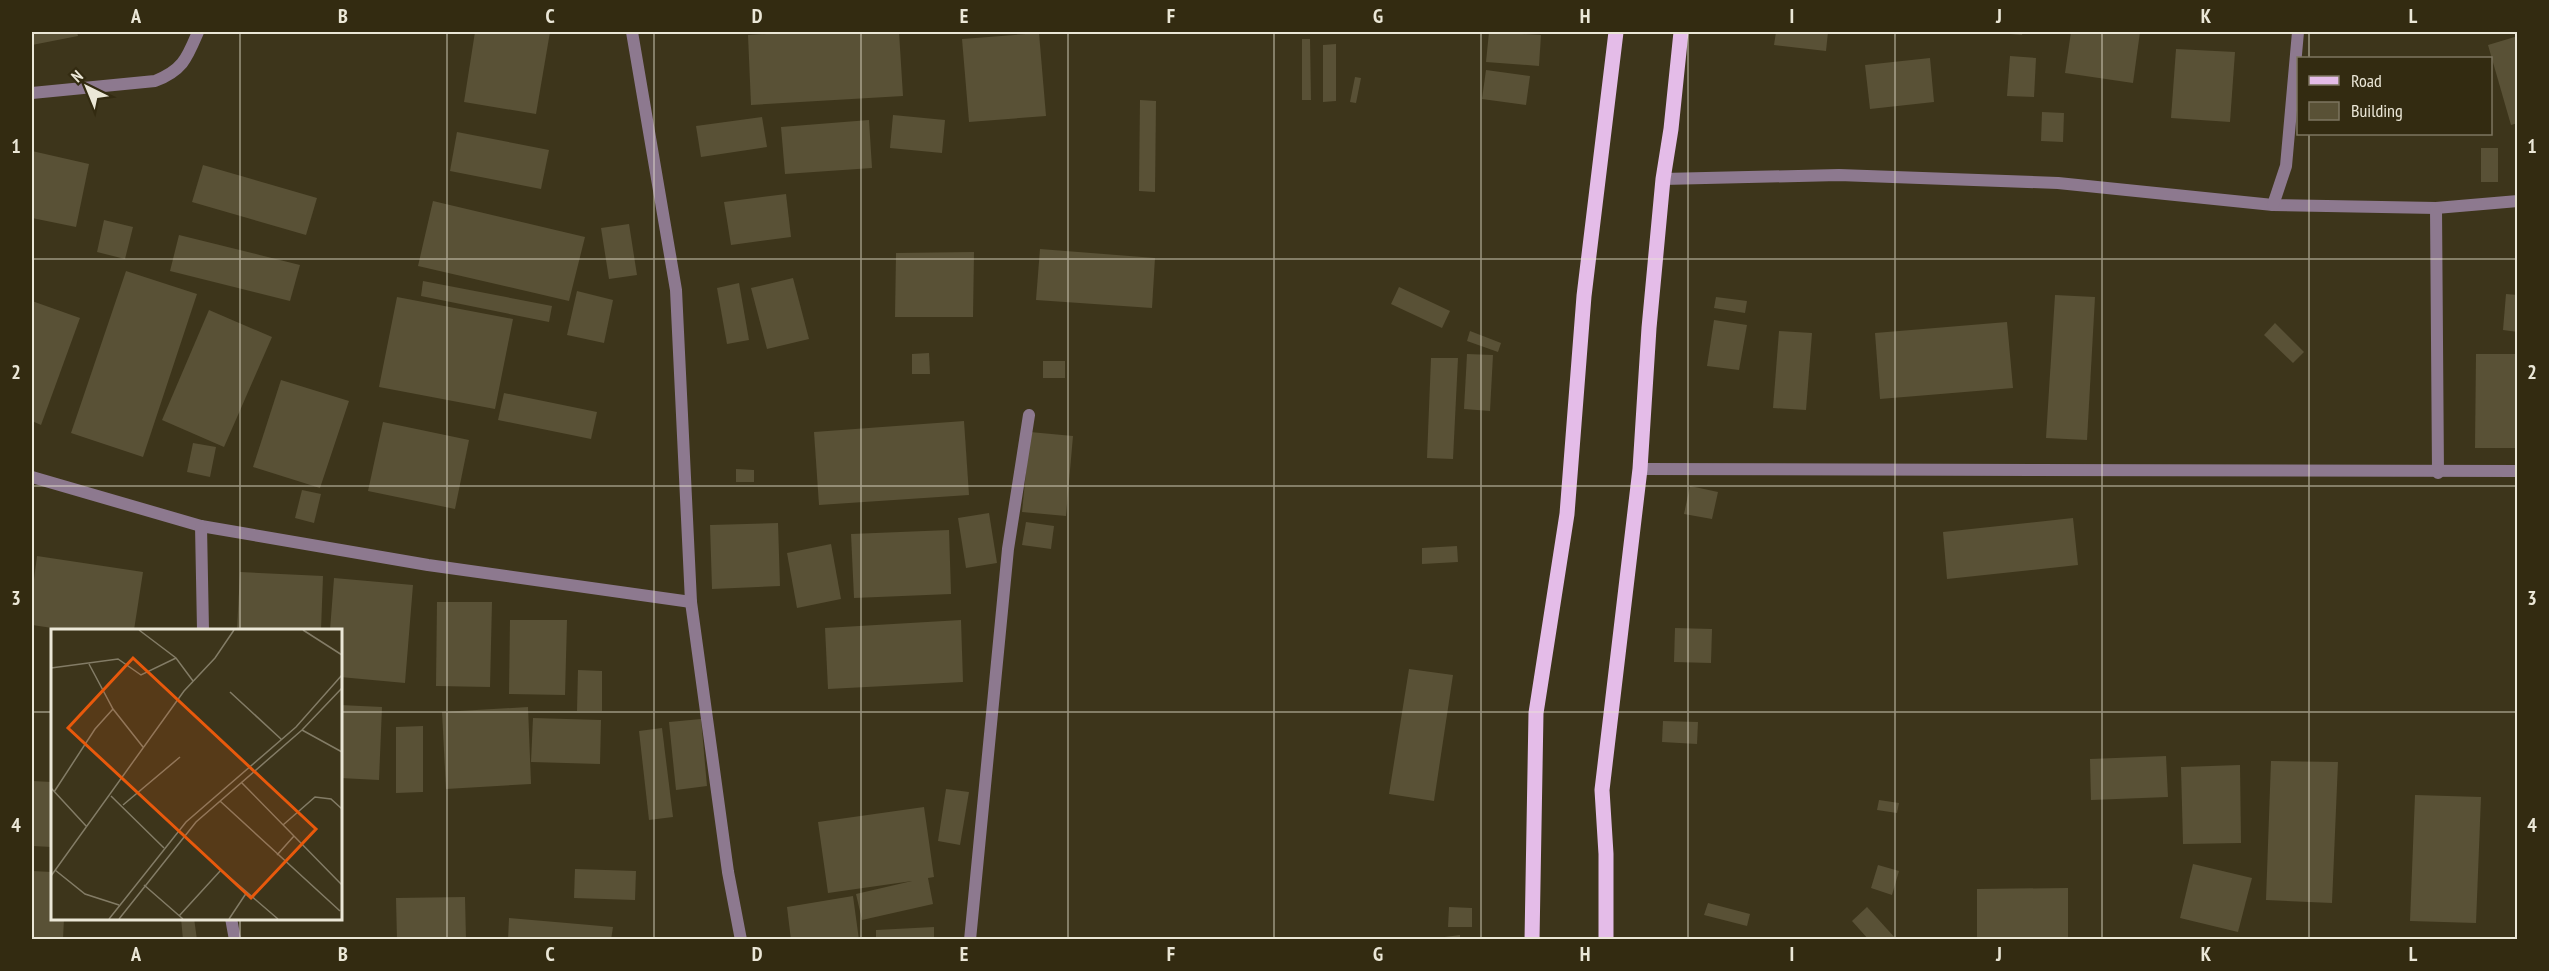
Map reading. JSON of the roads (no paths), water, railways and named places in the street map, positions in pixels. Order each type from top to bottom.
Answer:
[{"type":"main road","points":[[1532,939],[1536,713],[1567,514],[1584,296],[1616,32]]},
{"type":"main road","points":[[1606,939],[1606,854],[1602,790],[1640,469],[1649,328],[1663,179],[1671,129],[1681,32]]},
{"type":"street","points":[[32,93],[155,81],[173,74],[187,58],[198,32]]},
{"type":"street","points":[[632,32],[676,290],[691,602],[728,872],[741,939]]},
{"type":"street","points":[[2272,206],[2286,166],[2298,32]]},
{"type":"street","points":[[1663,179],[1839,175],[2058,183],[2272,206],[2436,208],[2517,201]]},
{"type":"street","points":[[2436,208],[2438,473]]},
{"type":"street","points":[[970,939],[1008,549],[1029,415]]},
{"type":"street","points":[[1640,469],[2438,473],[2517,471]]},
{"type":"street","points":[[32,477],[201,526],[428,566],[691,602]]},
{"type":"street","points":[[201,526],[203,629]]},
{"type":"street","points":[[231,920],[235,939]]}]
